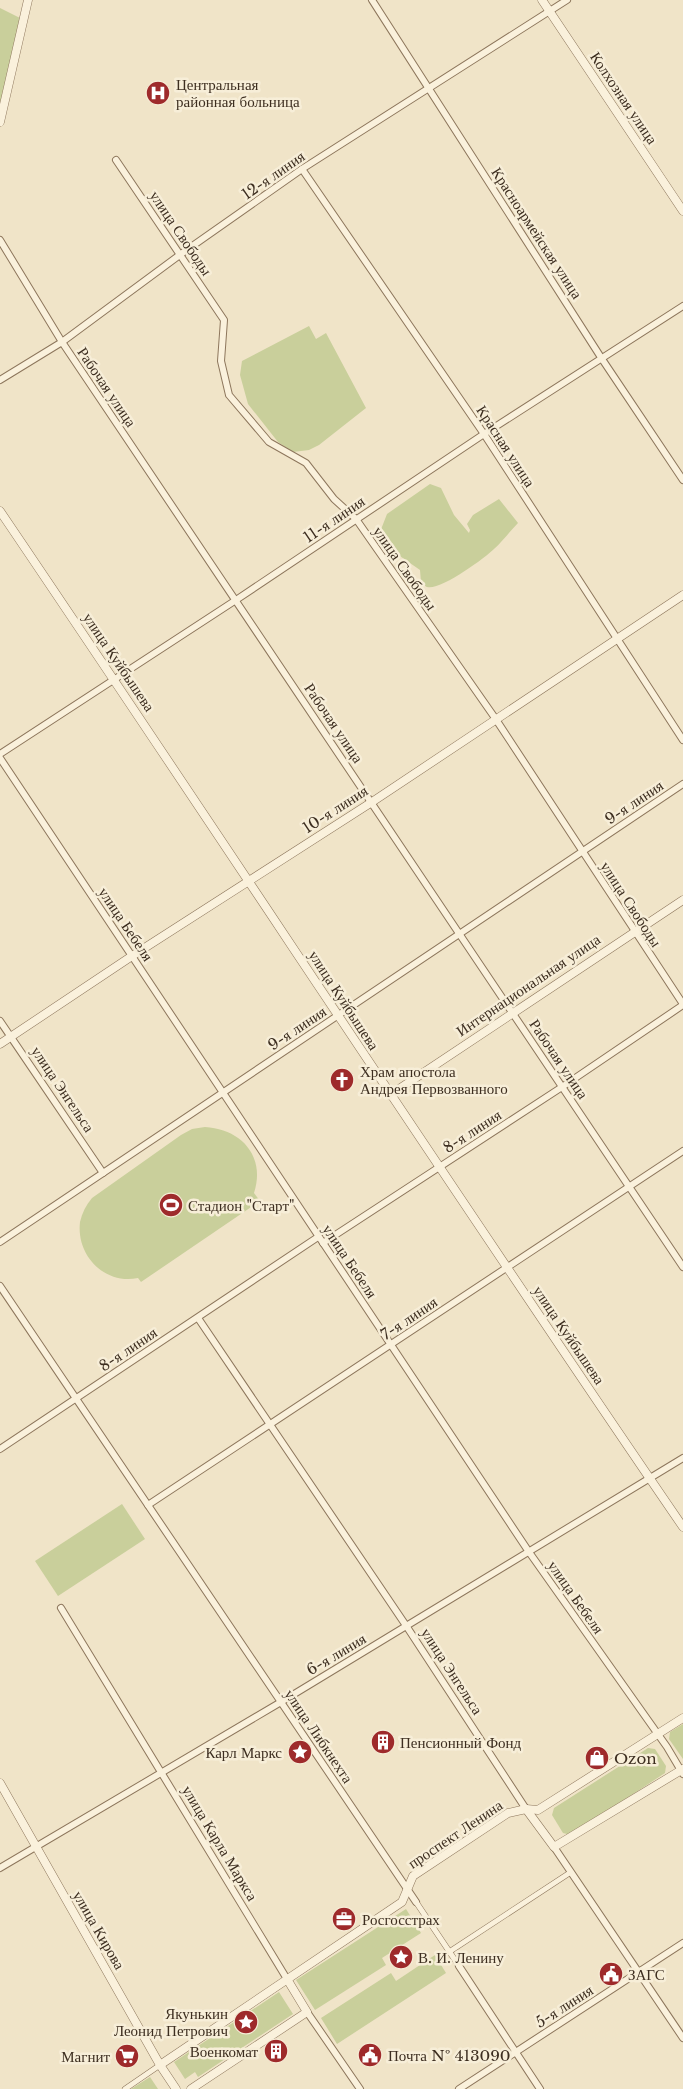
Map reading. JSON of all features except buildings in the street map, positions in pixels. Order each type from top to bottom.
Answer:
[{"type":"street","points":[[0,122],[28,0]]},
{"type":"street","name":"Красноармейская улица","points":[[372,0],[602,359],[683,480]]},
{"type":"street","name":"Колхозная улица","points":[[542,0],[683,211]]},
{"type":"street","name":"12-я линия","points":[[0,380],[62,342],[181,254],[302,169],[567,0]]},
{"type":"street","name":"улица Свободы","points":[[116,160],[224,320],[221,361],[228,395],[269,442],[306,464],[334,499],[356,519],[495,718],[683,1004]]},
{"type":"street","name":"Красная улица","points":[[302,169],[484,434],[683,740]]},
{"type":"street","name":"Рабочая улица","points":[[0,240],[62,342],[683,1267]]},
{"type":"street","name":"11-я линия","points":[[0,756],[484,434],[683,306]]},
{"type":"street","name":"улица Куйбышева","points":[[0,511],[249,880],[439,1168],[683,1527]]},
{"type":"street","name":"10-я линия","points":[[0,1044],[132,956],[372,802],[495,718],[683,595]]},
{"type":"street","name":"улица Бебеля","points":[[0,756],[529,1552],[682,1771]]},
{"type":"street","name":"9-я линия","points":[[0,1242],[683,784]]},
{"type":"street","name":"Интернациональная улица","points":[[390,1095],[512,1012],[683,900]]},
{"type":"street","name":"8-я линия","points":[[323,1243],[562,1087],[683,1004]]},
{"type":"street","name":"улица Энгельса","points":[[0,1020],[103,1173]]},
{"type":"street","name":"7-я линия","points":[[148,1505],[683,1151]]},
{"type":"street","name":"8-я линия","points":[[0,1449],[318,1237]]},
{"type":"street","name":"улица Либкнехта","points":[[0,1286],[408,1890],[540,2089]]},
{"type":"street","name":"улица Энгельса","points":[[198,1318],[407,1626],[526,1809],[683,2038]]},
{"type":"street","name":"6-я линия","points":[[0,1868],[281,1702],[683,1458]]},
{"type":"street","name":"улица Карла Маркса","points":[[61,1608],[307,2012],[360,2089]]},
{"type":"street","name":"проспект Ленина","points":[[160,2065],[402,1902],[413,1876],[508,1813],[526,1809],[538,1810],[683,1718]]},
{"type":"street","points":[[554,1848],[682,1771]]},
{"type":"street","name":"улица Кирова","points":[[0,1783],[160,2065],[176,2089]]},
{"type":"street","points":[[449,1952],[571,1872]]},
{"type":"street","name":"5-я линия","points":[[459,2089],[683,1943]]},
{"type":"street","points":[[192,2089],[307,2012]]},
{"type":"street","points":[[125,2089],[160,2065]]},
{"type":"green space","points":[[0,8],[24,20],[0,107]]},
{"type":"green space","points":[[309,326],[316,339],[326,333],[366,408],[319,445],[309,450],[293,452],[278,442],[248,404],[240,375],[242,361]]},
{"type":"green space","points":[[430,484],[441,488],[454,515],[469,533],[470,530],[467,524],[473,515],[499,499],[518,523],[497,546],[472,566],[442,584],[427,587],[421,582],[420,570],[397,554],[380,532],[387,514]]},
{"type":"green space","name":"Стадион \"Старт\"","points":[[205,1127],[230,1133],[248,1147],[256,1167],[257,1180],[254,1193],[260,1201],[141,1282],[138,1278],[114,1277],[104,1272],[88,1257],[80,1234],[80,1222],[88,1203],[92,1198],[181,1135],[192,1129]]},
{"type":"green space","points":[[122,1504],[145,1539],[58,1596],[35,1561]]},
{"type":"green space","points":[[683,1724],[683,1759],[669,1739],[670,1732]]},
{"type":"green space","points":[[648,1748],[655,1749],[666,1766],[665,1773],[571,1835],[563,1833],[552,1815],[554,1808]]},
{"type":"green space","points":[[406,1909],[421,1933],[382,1958],[386,1965],[315,2010],[296,1980]]},
{"type":"green space","points":[[435,1955],[446,1973],[337,2044],[321,2018],[391,1973],[396,1981]]},
{"type":"green space","points":[[279,1992],[293,2014],[198,2077],[195,2072],[185,2079],[174,2062]]},
{"type":"green space","points":[[150,2077],[158,2089],[131,2089]]},
{"type":"place","name":"Центральная районная больница","points":[[158,93]]},
{"type":"place","name":"Храм апостола Андрея Первозванного","points":[[342,1080]]},
{"type":"place","name":"Стадион \"Старт\"","points":[[171,1205]]},
{"type":"place","name":"Пенсионный Фонд","points":[[383,1742]]},
{"type":"place","name":"Карл Маркс","points":[[300,1752]]},
{"type":"place","name":"Ozon","points":[[597,1758]]},
{"type":"place","name":"Росгосстрах","points":[[344,1919]]},
{"type":"place","name":"В. И. Ленину","points":[[401,1957]]},
{"type":"place","name":"ЗАГС","points":[[611,1974]]},
{"type":"place","name":"Якунькин Леонид Петрович","points":[[246,2022]]},
{"type":"place","name":"Военкомат","points":[[276,2051]]},
{"type":"place","name":"Почта № 413090","points":[[370,2055]]},
{"type":"place","name":"Магнит","points":[[127,2056]]}]
